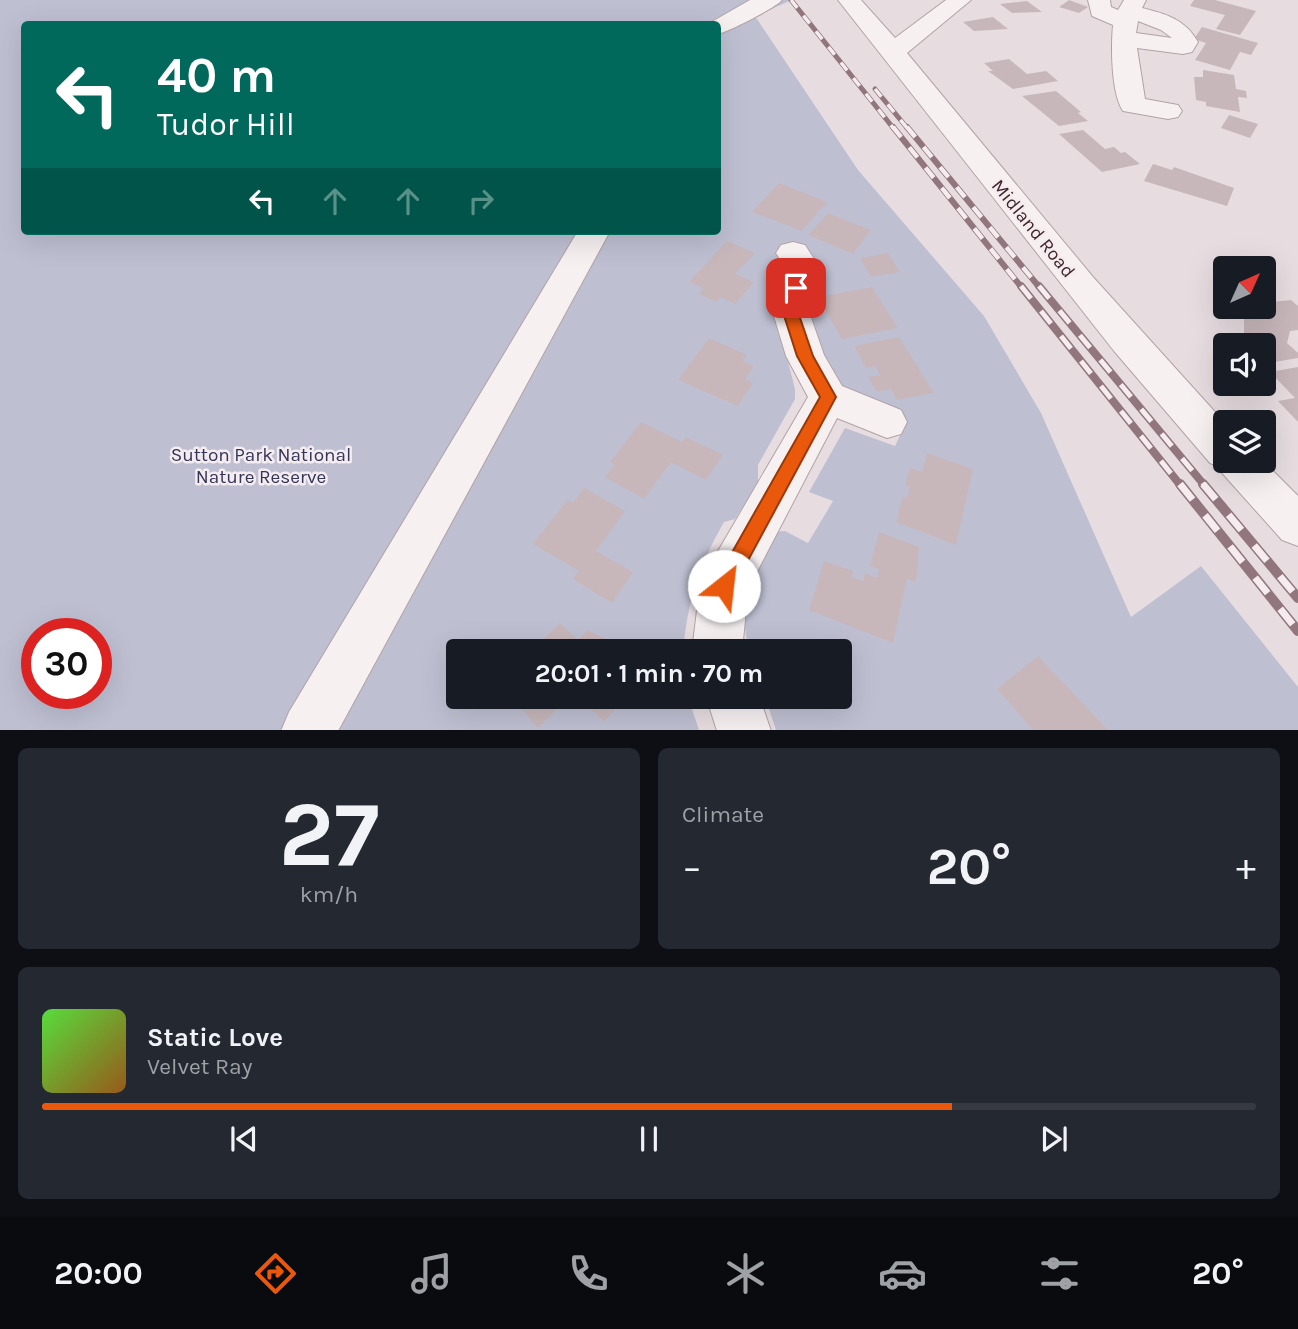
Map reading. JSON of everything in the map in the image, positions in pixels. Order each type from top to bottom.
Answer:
[{"type":"street","points":[[721,25],[748,9],[771,0]]},
{"type":"street","name":"Midland Road","points":[[849,0],[894,51],[997,183],[1176,400],[1213,439]]},
{"type":"street","points":[[894,51],[960,0]]},
{"type":"street","points":[[1100,0],[1100,10],[1129,18],[1133,105],[1168,111]]},
{"type":"street","points":[[308,730],[592,235]]},
{"type":"street","points":[[793,253],[804,270],[789,306],[805,356],[828,397],[887,422]]},
{"type":"street","points":[[718,639],[724,586],[828,397]]},
{"type":"street","points":[[1247,473],[1298,526]]},
{"type":"street","points":[[737,709],[744,730]]},
{"type":"green space","name":"Sutton Park National Nature Reserve","points":[[0,0],[792,0],[755,16],[858,170],[984,316],[1041,413],[1131,617],[1201,566],[1298,687],[1298,730],[776,730],[769,709],[852,709],[852,639],[747,639],[746,604],[759,561],[773,532],[785,531],[808,543],[833,501],[809,492],[845,428],[895,446],[905,425],[843,390],[817,349],[793,265],[780,330],[795,389],[795,399],[758,465],[758,483],[735,519],[724,522],[708,554],[696,584],[685,639],[446,639],[446,709],[692,709],[699,730],[0,730]]},
{"type":"building","points":[[1069,0],[1088,7],[1079,13],[1059,7]]},
{"type":"building","points":[[1194,0],[1215,0],[1256,11],[1240,35],[1216,29],[1225,15],[1190,6]]},
{"type":"building","points":[[1027,1],[1042,12],[1012,13],[1000,4]]},
{"type":"building","points":[[993,17],[1008,29],[974,31],[963,22]]},
{"type":"building","points":[[1202,27],[1258,43],[1251,55],[1240,52],[1230,70],[1195,60],[1206,43],[1194,39]]},
{"type":"building","points":[[1009,59],[1027,74],[1046,71],[1058,81],[1013,89],[988,71],[993,71],[984,63]]},
{"type":"building","points":[[1203,70],[1234,75],[1236,89],[1246,91],[1247,98],[1238,97],[1240,112],[1206,106],[1206,102],[1196,100],[1194,77],[1203,77]]},
{"type":"building","points":[[1056,91],[1088,121],[1059,126],[1022,96]]},
{"type":"building","points":[[1229,115],[1258,124],[1250,138],[1221,128]]},
{"type":"building","points":[[1083,130],[1105,149],[1114,147],[1140,164],[1102,172],[1059,134]]},
{"type":"building","points":[[1153,164],[1172,170],[1174,167],[1234,188],[1227,206],[1144,181]]},
{"type":"building","points":[[779,183],[827,202],[802,231],[752,212]]},
{"type":"building","points":[[828,213],[871,230],[853,254],[808,235]]},
{"type":"building","points":[[727,241],[755,253],[735,274],[754,282],[735,304],[721,297],[716,302],[699,294],[704,289],[689,282]]},
{"type":"building","points":[[888,253],[900,272],[871,277],[860,258]]},
{"type":"building","points":[[872,287],[898,328],[842,339],[821,303],[827,302],[824,296]]},
{"type":"building","points":[[1291,300],[1298,306],[1298,330],[1290,331],[1287,343],[1298,353],[1298,358],[1276,362],[1276,333],[1244,333],[1244,319],[1276,319],[1276,302]]},
{"type":"building","points":[[899,337],[934,393],[897,400],[891,389],[877,392],[868,377],[880,375],[875,366],[866,368],[854,346]]},
{"type":"building","points":[[709,338],[747,355],[743,361],[754,366],[745,379],[753,383],[738,406],[678,380]]},
{"type":"building","points":[[1298,367],[1298,422],[1278,401],[1295,398],[1276,378],[1276,371]]},
{"type":"building","points":[[641,422],[682,442],[686,437],[723,455],[706,480],[671,462],[644,499],[605,477],[615,465],[610,462]]},
{"type":"building","points":[[927,453],[973,469],[956,545],[896,522],[903,496],[907,498],[910,487],[905,485],[910,468],[922,472]]},
{"type":"building","points":[[584,488],[625,511],[596,551],[633,572],[612,603],[573,579],[579,571],[533,544],[567,500],[573,503]]},
{"type":"building","points":[[879,532],[919,547],[916,582],[907,579],[893,643],[809,610],[824,561],[853,571],[852,577],[863,581],[865,573],[877,578],[879,569],[870,566]]},
{"type":"building","points":[[560,623],[577,639],[543,639]]},
{"type":"building","points":[[588,630],[605,639],[579,639]]},
{"type":"building","points":[[1038,656],[1108,730],[1033,730],[997,689]]},
{"type":"building","points":[[522,709],[557,709],[538,728]]},
{"type":"building","points":[[591,709],[615,709],[604,722]]},
{"type":"railway","points":[[791,0],[894,129]]},
{"type":"railway","points":[[875,89],[908,129]]},
{"type":"railway","points":[[893,127],[1022,288]]},
{"type":"railway","points":[[907,127],[1040,288]]},
{"type":"railway","points":[[1021,286],[1181,486]]},
{"type":"railway","points":[[1039,286],[1205,486]]},
{"type":"railway","points":[[1180,484],[1298,631]]},
{"type":"railway","points":[[1203,484],[1298,598]]},
{"type":"route","points":[[724,586],[828,397],[805,356],[789,306],[796,288]]}]
